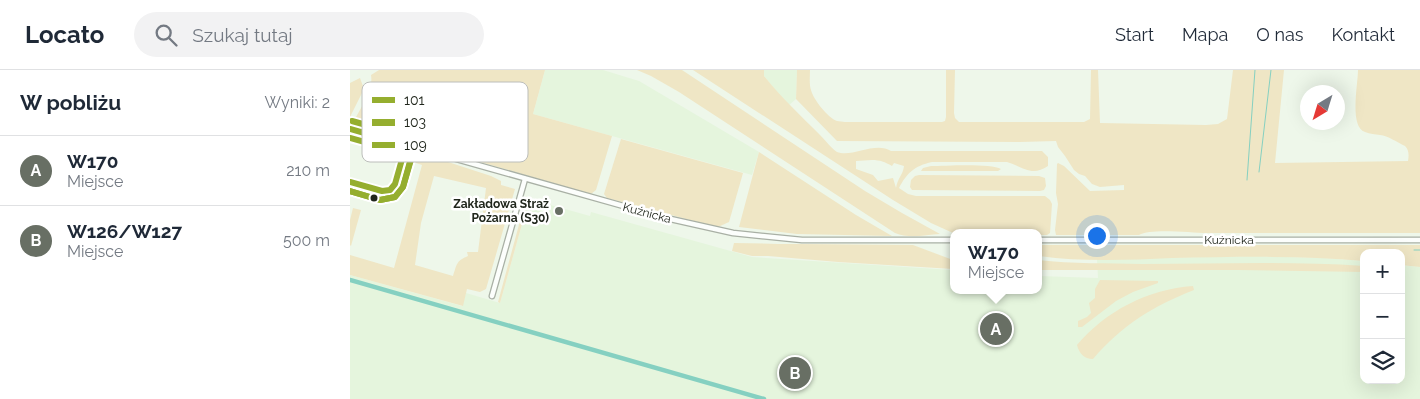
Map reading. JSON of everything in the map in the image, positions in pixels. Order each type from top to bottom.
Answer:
[{"type":"street","name":"Kuźnicka","points":[[466,162],[666,218],[733,232],[790,239],[950,240]]},
{"type":"street","points":[[492,296],[525,179]]},
{"type":"street","name":"Kuźnicka","points":[[1042,240],[1420,240]]},
{"type":"shaded area","points":[[379,70],[545,70],[533,114],[612,136],[596,190],[591,194],[480,162],[528,162],[528,82],[371,82],[371,75]]},
{"type":"shaded area","points":[[545,70],[603,70],[639,81],[759,152],[752,175],[533,114]]},
{"type":"shaded area","points":[[637,70],[682,70],[865,191],[940,234],[911,236],[895,233],[679,92]]},
{"type":"shaded area","points":[[693,70],[764,70],[764,76],[777,91],[837,152],[850,153],[878,148],[885,148],[891,151],[1042,151],[1048,157],[1048,166],[1037,171],[1028,170],[1007,162],[932,162],[912,171],[899,188],[908,194],[916,196],[1045,196],[1052,204],[1050,233],[1047,235],[1042,235],[1042,229],[950,229],[950,232],[931,223]],"holes":[[[856,161],[882,161],[892,166],[894,163],[904,166],[896,188],[893,178],[878,181],[873,175],[856,169]]]},
{"type":"shaded area","points":[[764,70],[797,70],[796,99],[789,105],[764,76]]},
{"type":"shaded area","points":[[797,70],[810,70],[812,94],[821,108],[837,121],[945,121],[946,70],[955,70],[954,113],[955,118],[959,122],[1084,122],[1090,119],[1091,70],[1098,70],[1100,123],[1206,125],[1218,124],[1227,119],[1233,70],[1284,70],[1275,163],[1408,161],[1408,153],[1405,146],[1386,137],[1367,133],[1360,128],[1356,114],[1358,70],[1420,70],[1420,233],[1207,233],[1162,231],[1139,235],[1056,235],[1058,163],[1064,166],[1090,191],[1124,190],[1124,185],[1100,187],[1092,184],[1085,176],[1074,170],[1056,141],[837,141],[796,99]]},
{"type":"shaded area","points":[[360,78],[362,93],[350,117],[350,83]]},
{"type":"shaded area","points":[[362,106],[362,128],[352,125]]},
{"type":"shaded area","points":[[621,139],[743,173],[729,222],[718,227],[607,198],[604,194]]},
{"type":"shaded area","points":[[759,152],[892,236],[797,234],[739,227]]},
{"type":"shaded area","points":[[413,162],[448,162],[491,176],[501,181],[501,185],[515,189],[486,289],[480,292],[467,289],[463,306],[350,275],[350,255],[394,268],[422,165]],"holes":[[[434,176],[486,188],[478,252],[467,252],[468,256],[457,263],[453,276],[415,265],[421,223]]]},
{"type":"shaded area","points":[[978,165],[1001,169],[998,171],[921,171],[923,168],[931,166]]},
{"type":"shaded area","points":[[919,175],[1039,176],[1045,178],[1046,186],[1044,190],[1040,191],[912,190],[910,187],[911,180]]},
{"type":"shaded area","points":[[526,199],[529,199],[500,303],[498,302]]},
{"type":"shaded area","points":[[529,199],[590,216],[591,212],[752,257],[950,270],[950,294],[1042,294],[1042,276],[1098,278],[1097,259],[1257,256],[1360,261],[1360,384],[1405,384],[1405,265],[1420,267],[1420,399],[350,399],[350,275],[462,306],[466,293],[500,303]]},
{"type":"shaded area","points":[[353,208],[361,210],[351,246],[350,220]]},
{"type":"shaded area","points":[[734,243],[913,245],[950,259],[950,269],[752,256],[732,251]]},
{"type":"shaded area","points":[[1042,245],[1420,245],[1420,267],[1405,265],[1405,249],[1360,249],[1360,261],[1268,257],[1088,260],[1042,256]]},
{"type":"shaded area","points":[[1042,260],[1142,264],[1336,264],[1360,266],[1360,272],[1042,270]]},
{"type":"shaded area","points":[[1100,280],[1158,281],[1158,283],[1133,292],[1116,301],[1082,327],[1078,327],[1078,321],[1091,313],[1089,303],[1095,298],[1095,289]]},
{"type":"shaded area","points":[[1193,286],[1194,290],[1165,303],[1127,326],[1093,359],[1085,357],[1079,351],[1077,345],[1088,333],[1115,312],[1129,304],[1160,292]]},
{"type":"waterway","points":[[1247,180],[1255,70]]},
{"type":"waterway","points":[[1259,172],[1271,70]]},
{"type":"waterway","points":[[1414,250],[1420,250]]},
{"type":"waterway","points":[[350,280],[764,399]]},
{"type":"transit line","name":"109","points":[[352,121],[362,124]]},
{"type":"transit line","name":"101","points":[[350,129],[362,132]]},
{"type":"transit line","name":"103","points":[[350,138],[362,141]]},
{"type":"transit line","name":"101","points":[[350,182],[382,191],[390,190],[395,184],[401,162]]},
{"type":"transit line","name":"103","points":[[350,191],[380,200],[395,197],[403,187],[410,162]]},
{"type":"transit line","name":"109","points":[[350,191],[380,200],[395,197],[403,187],[410,162]]},
{"type":"place","name":"Zakładowa Straż Pożarna (S30)","points":[[559,211]]},
{"type":"place","name":"W170","points":[[996,329]]},
{"type":"place","name":"W126/W127","points":[[795,373]]}]
